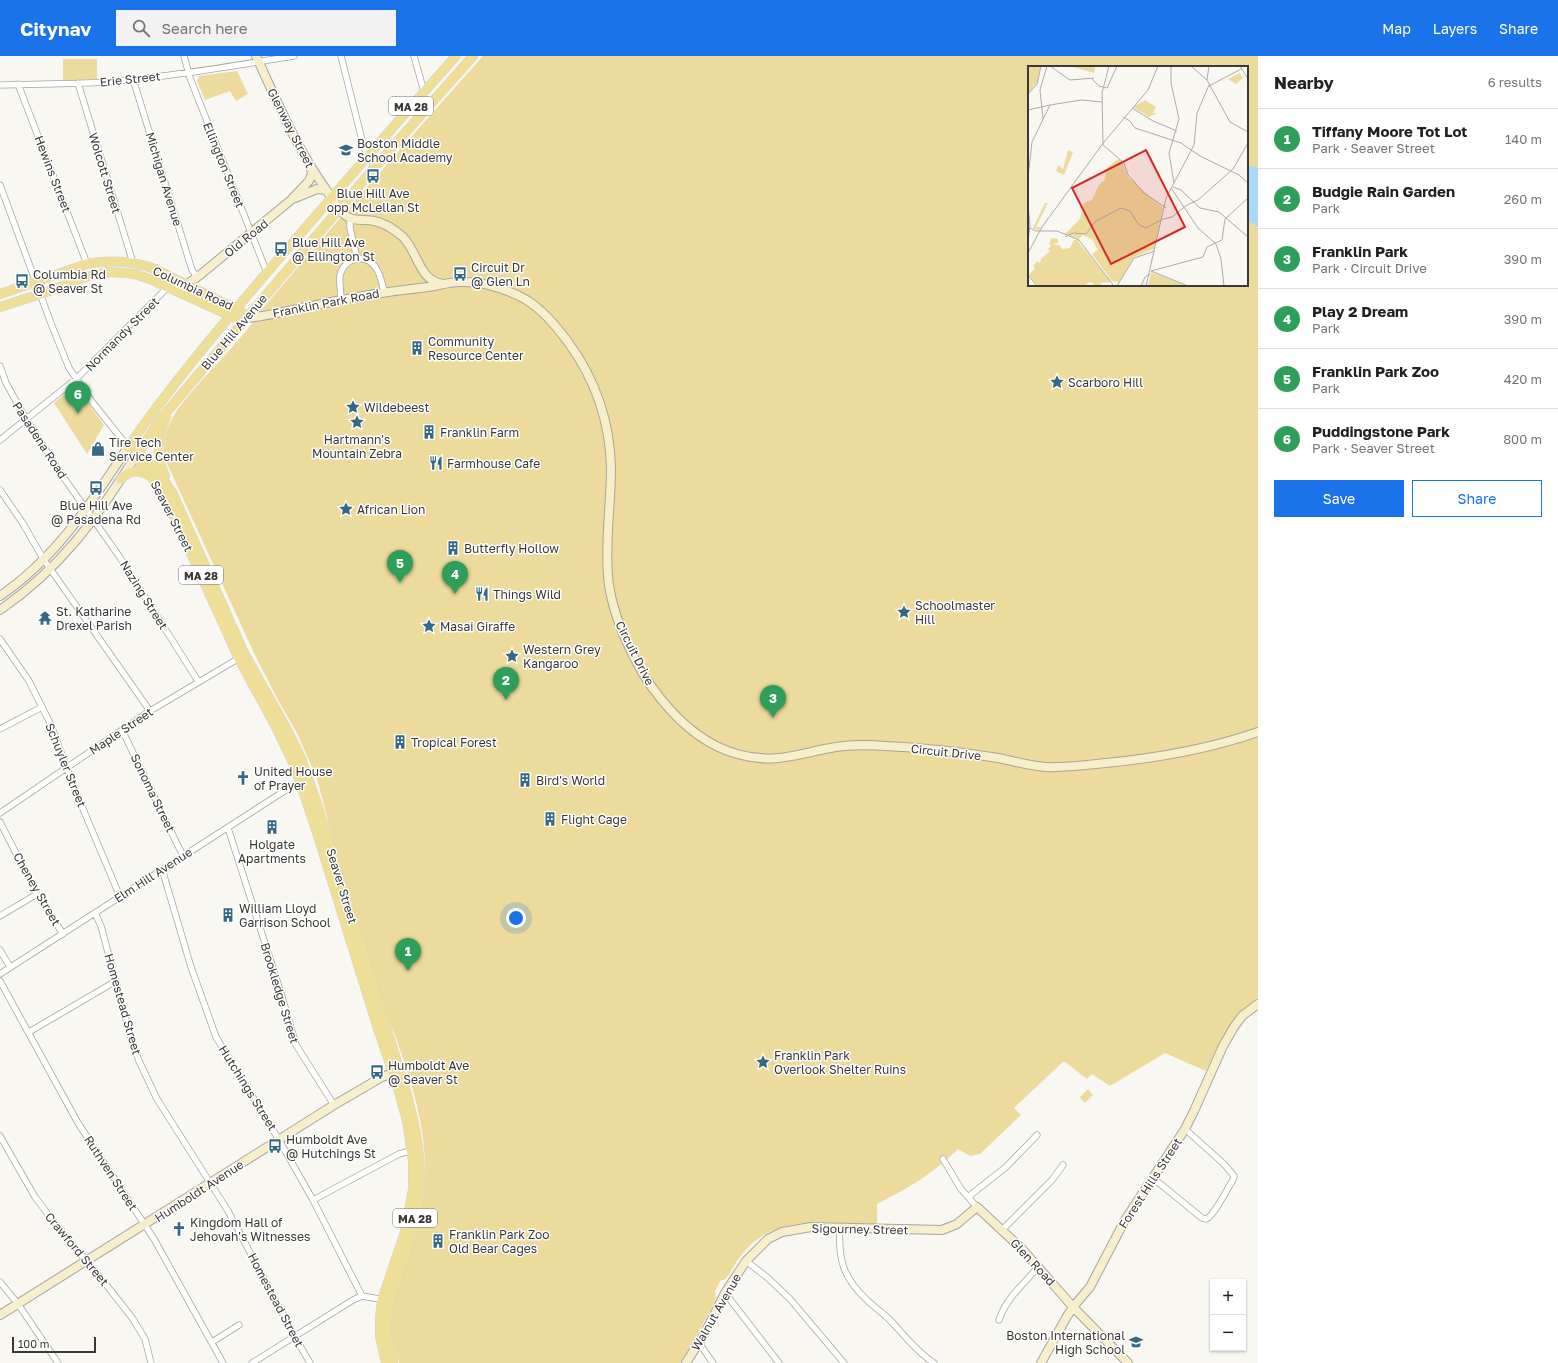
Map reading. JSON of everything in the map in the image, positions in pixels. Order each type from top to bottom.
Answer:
[{"type":"main road","name":"Blue Hill Avenue","points":[[0,596],[44,560],[87,510],[128,447],[162,400],[329,194],[367,156],[456,56]]},
{"type":"main road","name":"Blue Hill Avenue","points":[[1,608],[36,584],[78,539],[94,519],[136,455],[175,402],[375,167],[473,56]]},
{"type":"main road","name":"Glenway Street","points":[[257,59],[311,168],[339,209],[350,219]]},
{"type":"main road","name":"Old Road","points":[[186,285],[291,200],[309,181],[312,174],[311,168]]},
{"type":"main road","name":"Old Road","points":[[291,200],[317,189],[329,194]]},
{"type":"main road","points":[[350,219],[374,221],[391,228],[408,243],[426,274],[436,282],[445,284]]},
{"type":"main road","name":"Columbia Road","points":[[0,294],[87,264],[98,262],[133,263],[155,269],[237,308],[243,312],[247,318]]},
{"type":"main road","points":[[406,289],[414,287],[420,281],[422,274],[420,264]]},
{"type":"main road","name":"Columbia Road","points":[[0,306],[41,294],[89,276],[109,272],[135,274],[168,287],[231,316],[247,318]]},
{"type":"main road","name":"Circuit Drive","points":[[406,289],[424,288],[465,281],[503,289],[527,300],[541,311],[560,331],[575,352],[588,374],[600,402],[610,446],[611,469],[607,529],[608,578],[611,599],[616,616],[631,649],[656,694],[674,716],[708,742],[736,754],[758,759],[801,756],[835,747],[850,745],[934,749],[1007,760],[1040,767],[1065,768],[1164,756],[1212,746],[1258,732]]},
{"type":"main road","name":"Franklin Park Road","points":[[247,318],[406,289]]},
{"type":"main road","name":"MA 28","points":[[173,494],[160,463],[158,449],[163,425],[175,402]]},
{"type":"main road","name":"Seaver Street","points":[[128,447],[136,455],[162,492],[305,782],[396,1072],[412,1115],[415,1150],[420,1172],[418,1203],[408,1244],[380,1317],[380,1337],[386,1363]]},
{"type":"main road","name":"Seaver Street","points":[[136,455],[153,466],[173,494],[242,656]]},
{"type":"main road","points":[[121,479],[128,473],[134,471],[141,471],[152,477]]},
{"type":"main road","name":"Forest Hills Street","points":[[1041,1363],[1073,1307],[1090,1287],[1125,1220],[1185,1129],[1223,1046],[1234,1027],[1242,1016],[1258,1004]]},
{"type":"main road","name":"Humboldt Avenue","points":[[0,1315],[379,1078],[396,1072]]},
{"type":"main road","name":"Glen Road","points":[[977,1207],[1038,1267],[1073,1307],[1128,1363]]},
{"type":"main road","name":"Sigourney Street","points":[[746,1261],[768,1239],[782,1232],[811,1227],[942,1230],[957,1224],[977,1207]]},
{"type":"main road","name":"Walnut Avenue","points":[[686,1363],[725,1292],[746,1261]]},
{"type":"main road","name":"Seaver Street","points":[[386,1300],[386,1336],[393,1363]]},
{"type":"street","name":"Ellington Street","points":[[184,56],[188,72],[267,272]]},
{"type":"street","name":"Erie Street","points":[[0,85],[78,84],[133,79],[188,72],[257,59],[294,56]]},
{"type":"street","points":[[340,56],[363,144],[367,156],[375,167]]},
{"type":"street","points":[[414,56],[424,92]]},
{"type":"street","name":"Michigan Avenue","points":[[133,79],[192,270],[199,276]]},
{"type":"street","name":"Hewins Street","points":[[18,84],[87,264]]},
{"type":"street","name":"Wolcott Street","points":[[78,84],[133,263]]},
{"type":"street","name":"Seaver Street","points":[[0,185],[2,197],[69,368],[93,403],[128,447]]},
{"type":"street","points":[[350,219],[350,228],[358,258]]},
{"type":"street","points":[[341,300],[341,273],[344,266],[349,261],[358,258],[362,258],[374,265],[378,270],[384,292]]},
{"type":"street","name":"Normandy Street","points":[[0,440],[76,379],[168,287]]},
{"type":"street","name":"Pasadena Road","points":[[0,366],[6,383],[26,419],[87,510]]},
{"type":"street","points":[[0,490],[22,522],[44,560],[150,711]]},
{"type":"street","name":"Nazing Street","points":[[87,510],[119,556],[198,682]]},
{"type":"street","name":"Schuyler Street","points":[[0,639],[29,680],[51,725],[67,768],[120,896]]},
{"type":"street","name":"Maple Street","points":[[0,813],[150,711],[242,656]]},
{"type":"street","points":[[0,729],[42,707]]},
{"type":"street","name":"Sonoma Street","points":[[122,730],[183,856]]},
{"type":"street","name":"Elm Hill Avenue","points":[[0,974],[289,788],[305,782]]},
{"type":"street","name":"Cheney Street","points":[[0,822],[37,894],[63,934]]},
{"type":"street","name":"Brookledge Street","points":[[228,828],[296,1045],[334,1106]]},
{"type":"street","name":"Hutchings Street","points":[[162,869],[191,967],[216,1037],[279,1140],[362,1296]]},
{"type":"street","points":[[0,916],[37,894]]},
{"type":"street","name":"Homestead Street","points":[[95,913],[101,926],[130,1035],[148,1081],[159,1103],[211,1183],[236,1225],[310,1363]]},
{"type":"street","points":[[0,950],[10,967]]},
{"type":"street","name":"Ruthven Street","points":[[0,981],[78,1123],[145,1225],[223,1363]]},
{"type":"street","points":[[29,1032],[116,981]]},
{"type":"street","points":[[1153,1178],[1202,1218],[1206,1220],[1208,1219],[1233,1180],[1234,1176],[1224,1164],[1185,1129]]},
{"type":"street","points":[[968,1197],[1006,1167],[1037,1135]]},
{"type":"street","name":"Crawford Street","points":[[0,1136],[35,1197],[137,1324],[145,1339],[151,1363]]},
{"type":"street","points":[[312,1200],[398,1154],[415,1150]]},
{"type":"street","name":"Glen Road","points":[[943,1159],[958,1185],[977,1207]]},
{"type":"street","points":[[1002,1230],[1052,1180],[1064,1165]]},
{"type":"street","points":[[840,1228],[840,1259],[851,1283],[866,1300],[889,1319],[927,1358],[934,1363]]},
{"type":"street","points":[[746,1261],[768,1278],[790,1299],[844,1363]]},
{"type":"street","points":[[999,1320],[1005,1305],[1038,1267]]},
{"type":"street","points":[[0,1282],[18,1304],[58,1363]]},
{"type":"street","points":[[725,1292],[779,1363]]},
{"type":"street","points":[[252,1363],[362,1296],[386,1300]]},
{"type":"street","points":[[212,1342],[239,1325]]},
{"type":"street","points":[[698,1343],[713,1363]]},
{"type":"shaded area","points":[[483,56],[1258,56],[1258,998],[1233,1022],[1221,1040],[1206,1071],[1165,1053],[1110,1086],[1092,1074],[1087,1079],[1064,1061],[1014,1108],[1021,1115],[980,1154],[970,1156],[958,1149],[949,1158],[920,1180],[877,1204],[877,1224],[806,1223],[788,1226],[772,1231],[757,1240],[737,1261],[727,1277],[724,1280],[721,1280],[715,1291],[716,1298],[714,1303],[693,1343],[680,1363],[399,1363],[394,1349],[391,1326],[392,1310],[421,1214],[425,1183],[423,1137],[419,1114],[407,1069],[352,912],[317,779],[298,735],[254,653],[164,457],[165,438],[174,414],[238,341],[267,304],[375,178]]},
{"type":"shaded area","points":[[63,59],[97,59],[97,79],[63,80]]},
{"type":"shaded area","points":[[237,71],[248,94],[236,101],[230,91],[205,100],[197,81],[199,76]]},
{"type":"shaded area","points":[[75,385],[104,425],[87,454],[54,403]]},
{"type":"shaded area","points":[[1088,1089],[1093,1095],[1085,1103],[1080,1097]]},
{"type":"water","points":[[1248,166],[1258,167],[1258,227],[1248,222]]},
{"type":"place","name":"Boston Middle School Academy","points":[[346,150]]},
{"type":"place","name":"Blue Hill Ave opp McLellan St","points":[[373,176]]},
{"type":"place","name":"Blue Hill Ave @ Ellington St","points":[[281,249]]},
{"type":"place","name":"Circuit Dr @ Glen Ln","points":[[460,274]]},
{"type":"place","name":"Columbia Rd @ Seaver St","points":[[22,281]]},
{"type":"place","name":"Community Resource Center","points":[[417,348]]},
{"type":"place","name":"Scarboro Hill","points":[[1057,382]]},
{"type":"place","name":"Wildebeest","points":[[353,407]]},
{"type":"place","name":"Puddingstone Park","points":[[78,414]]},
{"type":"place","name":"Hartmann's Mountain Zebra","points":[[357,422]]},
{"type":"place","name":"Franklin Farm","points":[[429,432]]},
{"type":"place","name":"Tire Tech Service Center","points":[[98,449]]},
{"type":"place","name":"Farmhouse Cafe","points":[[436,463]]},
{"type":"place","name":"Blue Hill Ave @ Pasadena Rd","points":[[96,488]]},
{"type":"place","name":"African Lion","points":[[346,509]]},
{"type":"place","name":"Butterfly Hollow","points":[[453,548]]},
{"type":"place","name":"Franklin Park Zoo","points":[[400,583]]},
{"type":"place","name":"Play 2 Dream","points":[[455,594]]},
{"type":"place","name":"Things Wild","points":[[482,594]]},
{"type":"place","name":"Schoolmaster Hill","points":[[904,612]]},
{"type":"place","name":"St. Katharine Drexel Parish","points":[[45,618]]},
{"type":"place","name":"Masai Giraffe","points":[[429,626]]},
{"type":"place","name":"Western Grey Kangaroo","points":[[512,656]]},
{"type":"place","name":"Budgie Rain Garden","points":[[506,700]]},
{"type":"place","name":"Franklin Park","points":[[773,718]]},
{"type":"place","name":"Tropical Forest","points":[[400,742]]},
{"type":"place","name":"United House of Prayer","points":[[243,778]]},
{"type":"place","name":"Bird's World","points":[[525,780]]},
{"type":"place","name":"Flight Cage","points":[[550,819]]},
{"type":"place","name":"Holgate Apartments","points":[[272,827]]},
{"type":"place","name":"William Lloyd Garrison School","points":[[228,915]]},
{"type":"place","name":"Tiffany Moore Tot Lot","points":[[408,971]]},
{"type":"place","name":"Franklin Park Overlook Shelter Ruins","points":[[763,1062]]},
{"type":"place","name":"Humboldt Ave @ Seaver St","points":[[377,1072]]},
{"type":"place","name":"Humboldt Ave @ Hutchings St","points":[[275,1146]]},
{"type":"place","name":"Kingdom Hall of Jehovah's Witnesses","points":[[179,1229]]},
{"type":"place","name":"Franklin Park Zoo Old Bear Cages","points":[[438,1241]]},
{"type":"place","name":"Boston International High School","points":[[1136,1342]]}]
